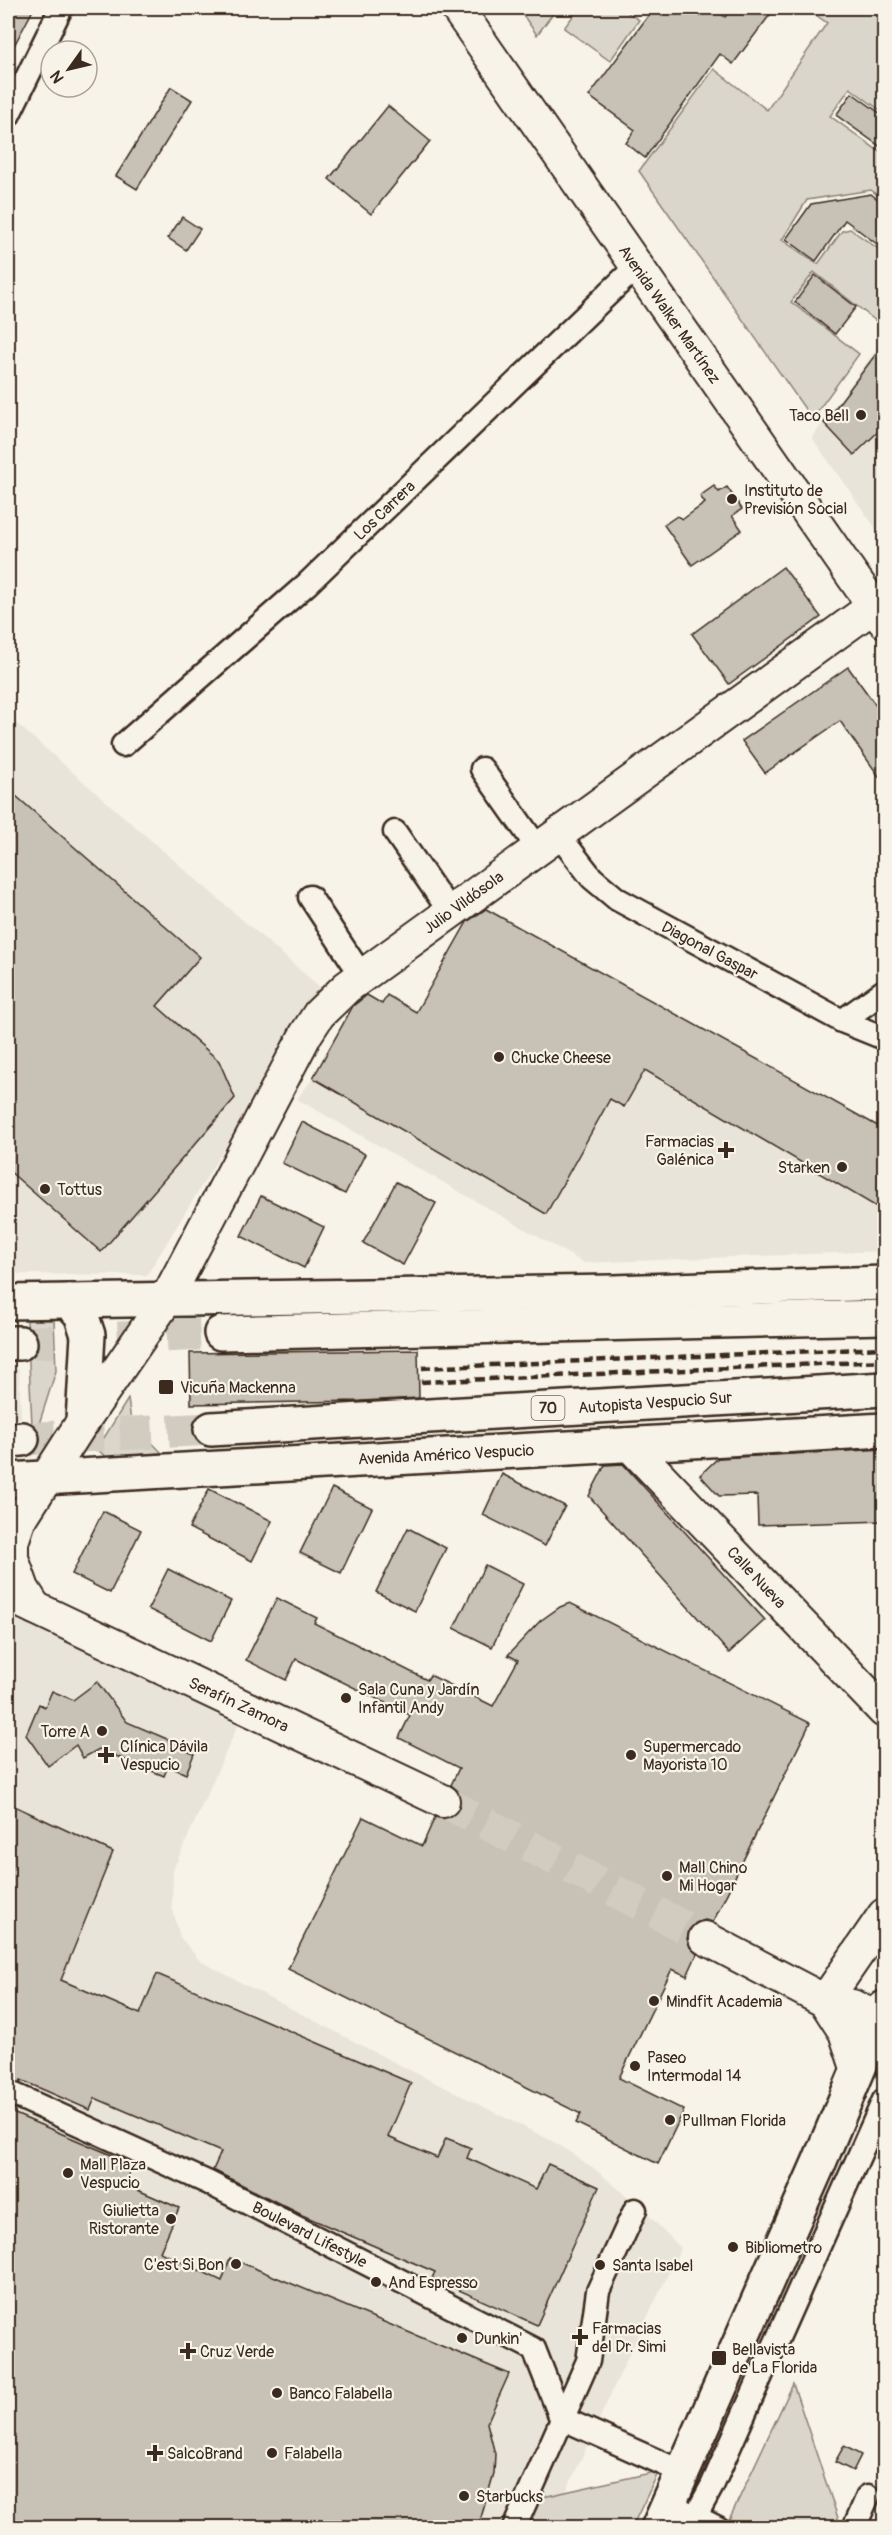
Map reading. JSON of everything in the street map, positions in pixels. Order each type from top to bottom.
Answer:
[{"type":"main road","points":[[8,1302],[601,1292],[885,1283]]},
{"type":"main road","points":[[69,1301],[81,1314],[88,1335],[83,1421]]},
{"type":"main road","points":[[221,1333],[885,1317]]},
{"type":"main road","name":"Autopista Vespucio Sur","points":[[211,1429],[885,1389]]},
{"type":"main road","name":"Avenida Américo Vespucio","points":[[8,1480],[885,1430]]},
{"type":"main road","points":[[678,2518],[682,2472],[818,2165],[882,2013]]},
{"type":"street","points":[[8,116],[61,8]]},
{"type":"street","name":"Avenida Walker Martínez","points":[[457,8],[879,613]]},
{"type":"street","name":"Los Carrera","points":[[123,745],[307,584],[637,266]]},
{"type":"street","name":"Julio Vildósola","points":[[166,1300],[306,1034],[332,1000],[547,840],[879,613]]},
{"type":"street","name":"Diagonal Gaspar","points":[[482,769],[547,840],[617,899],[842,1021],[885,1038]]},
{"type":"street","points":[[395,832],[450,912]]},
{"type":"street","points":[[310,897],[362,976]]},
{"type":"street","points":[[842,1021],[885,991]]},
{"type":"street","name":"Serafín Zamora","points":[[166,1300],[83,1421],[19,1521],[12,1542],[21,1601],[443,1801]]},
{"type":"street","name":"Calle Nueva","points":[[629,1444],[885,1711]]},
{"type":"street","points":[[825,2001],[885,1915]]},
{"type":"street","points":[[705,1938],[825,2001],[882,2013]]},
{"type":"street","points":[[825,2001],[845,2032],[857,2068]]},
{"type":"street","name":"Boulevard Lifestyle","points":[[15,2095],[209,2182],[534,2349],[561,2418]]},
{"type":"street","points":[[678,2518],[712,2486],[885,2100]]},
{"type":"street","points":[[514,2528],[588,2361],[598,2291],[635,2210]]},
{"type":"street","points":[[561,2418],[682,2472]]},
{"type":"street","points":[[854,2528],[868,2496]]},
{"type":"street","points":[[678,2518],[718,2528]]},
{"type":"shaded area","points":[[518,8],[557,8],[537,35]]},
{"type":"shaded area","points":[[579,8],[621,8],[639,20],[610,61],[564,28]]},
{"type":"shaded area","points":[[806,8],[884,8],[884,113],[850,88],[830,116],[884,155],[884,200],[871,190],[807,200],[782,240],[818,264],[842,231],[850,229],[884,253],[884,320],[881,325],[814,272],[791,302],[859,354],[812,419],[639,171],[714,69],[767,110],[827,23]]},
{"type":"shaded area","points":[[884,339],[884,540],[812,438]]},
{"type":"shaded area","points":[[8,716],[322,989],[147,1275],[8,1274]]},
{"type":"shaded area","points":[[478,904],[884,1130],[884,1251],[584,1263],[297,1099],[313,1078],[361,991],[382,1004],[387,995],[416,1012]]},
{"type":"shaded area","points":[[27,1320],[54,1320],[56,1371],[39,1424],[32,1425]]},
{"type":"shaded area","points":[[8,1369],[19,1369],[21,1418],[8,1419]]},
{"type":"shaded area","points":[[128,1399],[131,1421],[162,1453],[106,1457],[97,1449]]},
{"type":"shaded area","name":"Mall Plaza Vespucio","points":[[8,1610],[238,1725],[173,1870],[172,1906],[180,1937],[200,1961],[556,2143],[596,2170],[642,2209],[681,2248],[566,2492],[539,2498],[527,2527],[8,2528]]},
{"type":"shaded area","points":[[793,2384],[841,2527],[735,2528],[727,2524]]},
{"type":"shaded area","points":[[659,2471],[632,2527],[527,2528],[539,2498]]},
{"type":"building","points":[[8,8],[34,8],[8,57]]},
{"type":"building","points":[[654,8],[713,8],[725,17],[732,8],[775,8],[733,64],[720,54],[645,158],[626,143],[635,130],[589,96]]},
{"type":"building","points":[[171,87],[192,100],[137,189],[116,176]]},
{"type":"building","points":[[852,93],[885,117],[885,150],[836,115]]},
{"type":"building","points":[[388,106],[430,141],[371,214],[329,179]]},
{"type":"building","points":[[871,194],[885,205],[885,250],[845,220],[816,261],[786,239],[811,204]]},
{"type":"building","points":[[182,217],[200,229],[186,250],[168,238]]},
{"type":"building","points":[[815,275],[856,307],[835,334],[795,302]]},
{"type":"building","points":[[885,342],[885,425],[854,455],[824,423]]},
{"type":"building","points":[[714,486],[719,492],[727,487],[742,509],[732,516],[742,530],[692,565],[664,525],[677,516],[683,519],[705,503],[700,496]]},
{"type":"building","points":[[783,567],[821,617],[729,684],[692,634]]},
{"type":"building","points":[[848,667],[885,718],[885,785],[840,721],[765,773],[742,741]]},
{"type":"building","points":[[8,789],[200,957],[157,1006],[219,1061],[235,1098],[101,1252],[8,1170]]},
{"type":"building","points":[[486,909],[885,1130],[885,1212],[645,1070],[624,1107],[610,1099],[546,1214],[313,1078],[353,1006],[367,995],[382,1004],[387,995],[416,1012],[467,922]]},
{"type":"building","points":[[302,1122],[365,1154],[345,1194],[282,1163]]},
{"type":"building","points":[[396,1182],[436,1203],[403,1265],[363,1243]]},
{"type":"building","points":[[261,1196],[324,1227],[304,1268],[241,1236]]},
{"type":"building","points":[[418,1350],[419,1398],[191,1404],[190,1353]]},
{"type":"building","points":[[885,1449],[885,1521],[758,1525],[757,1495],[719,1496],[700,1475],[718,1458]]},
{"type":"building","points":[[623,1464],[765,1620],[729,1653],[589,1496],[605,1465]]},
{"type":"building","points":[[502,1474],[565,1506],[545,1546],[483,1515]]},
{"type":"building","points":[[332,1488],[372,1508],[341,1573],[300,1553]]},
{"type":"building","points":[[209,1489],[272,1521],[252,1561],[189,1528]]},
{"type":"building","points":[[103,1511],[141,1530],[110,1593],[72,1574]]},
{"type":"building","points":[[408,1528],[446,1548],[415,1611],[376,1592]]},
{"type":"building","points":[[485,1565],[523,1584],[492,1647],[454,1628]]},
{"type":"building","points":[[168,1569],[231,1601],[211,1641],[148,1609]]},
{"type":"building","points":[[277,1598],[317,1618],[314,1623],[427,1680],[430,1675],[469,1694],[467,1699],[471,1695],[493,1706],[518,1660],[508,1655],[540,1621],[570,1603],[810,1723],[713,1922],[705,1920],[696,1923],[689,1930],[687,1939],[690,1947],[697,1954],[687,1976],[672,1969],[619,2078],[684,2110],[658,2164],[576,2123],[581,2114],[288,1969],[363,1817],[422,1846],[435,1817],[444,1819],[453,1816],[459,1809],[461,1800],[458,1791],[451,1785],[459,1768],[399,1738],[410,1715],[296,1659],[286,1680],[246,1660]]},
{"type":"building","name":"Torre A","points":[[97,1682],[127,1722],[181,1745],[180,1748],[194,1754],[186,1774],[168,1766],[164,1776],[99,1749],[83,1758],[76,1745],[48,1766],[26,1735],[39,1704],[45,1707],[52,1691],[73,1700]]},
{"type":"building","points":[[8,1803],[113,1852],[61,1980],[140,2014],[157,1974],[411,2083],[388,2137],[437,2158],[446,2138],[471,2148],[467,2158],[536,2189],[548,2164],[599,2187],[537,2325],[432,2278],[435,2272],[302,2215],[213,2170],[221,2152],[95,2098],[90,2110],[21,2080],[8,2084]]},
{"type":"building","name":"Mall Plaza Vespucio","points":[[8,2111],[133,2164],[124,2184],[179,2208],[160,2252],[222,2281],[230,2258],[509,2374],[487,2423],[495,2454],[494,2473],[478,2528],[8,2528]]},
{"type":"building","points":[[844,2446],[861,2455],[853,2471],[835,2462]]},
{"type":"tunnel","points":[[20,1343],[221,1333]]},
{"type":"tunnel","points":[[22,1439],[211,1429]]},
{"type":"tunnel","points":[[443,1801],[705,1938]]},
{"type":"railway","points":[[422,1368],[884,1348]]},
{"type":"railway","points":[[421,1382],[884,1361]]},
{"type":"place","name":"Taco Bell","points":[[861,415]]},
{"type":"place","name":"Instituto de Previsión Social","points":[[732,499]]},
{"type":"place","name":"Chucke Cheese","points":[[499,1057]]},
{"type":"place","name":"Farmacias Galénica","points":[[726,1150]]},
{"type":"place","name":"Starken","points":[[842,1167]]},
{"type":"place","name":"Tottus","points":[[45,1189]]},
{"type":"place","name":"Vicuña Mackenna","points":[[166,1387]]},
{"type":"place","name":"Sala Cuna y Jardín Infantil Andy","points":[[346,1698]]},
{"type":"place","name":"Torre A","points":[[102,1731]]},
{"type":"place","name":"Clínica Dávila Vespucio","points":[[106,1755]]},
{"type":"place","name":"Supermercado Mayorista 10","points":[[631,1755]]},
{"type":"place","name":"Mall Chino Mi Hogar","points":[[667,1876]]},
{"type":"place","name":"Mindfit Academia","points":[[654,2001]]},
{"type":"place","name":"Paseo Intermodal 14","points":[[635,2066]]},
{"type":"place","name":"Pullman Florida","points":[[670,2120]]},
{"type":"place","name":"Mall Plaza Vespucio","points":[[68,2173]]},
{"type":"place","name":"Giulietta Ristorante","points":[[171,2219]]},
{"type":"place","name":"Bibliometro","points":[[733,2247]]},
{"type":"place","name":"C'est Si Bon","points":[[236,2264]]},
{"type":"place","name":"Santa Isabel","points":[[600,2265]]},
{"type":"place","name":"And Espresso","points":[[376,2282]]},
{"type":"place","name":"Farmacias del Dr. Simi","points":[[580,2337]]},
{"type":"place","name":"Dunkin'","points":[[462,2338]]},
{"type":"place","name":"Cruz Verde","points":[[188,2351]]},
{"type":"place","name":"Bellavista de La Florida","points":[[719,2358]]},
{"type":"place","name":"Banco Falabella","points":[[277,2393]]},
{"type":"place","name":"SalcoBrand","points":[[155,2453]]},
{"type":"place","name":"Falabella","points":[[272,2453]]},
{"type":"place","name":"Starbucks","points":[[464,2496]]}]
